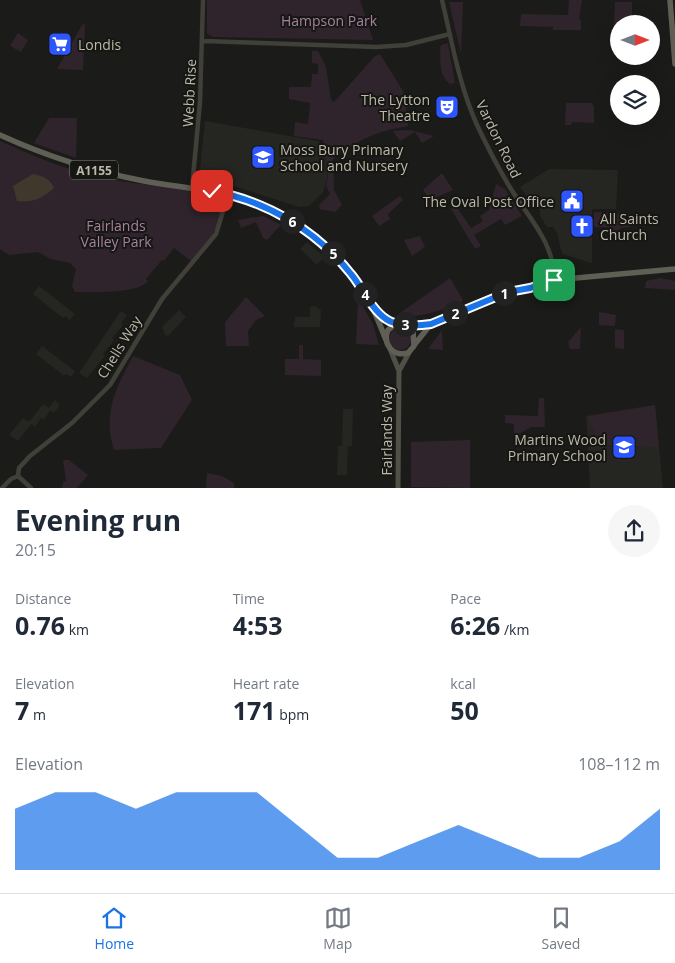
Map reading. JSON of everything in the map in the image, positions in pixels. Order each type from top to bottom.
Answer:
[{"type":"main road","points":[[670,0],[675,64]]},
{"type":"main road","name":"A1155","points":[[0,136],[60,161],[145,181],[228,195],[258,204],[296,223],[334,254],[384,318],[403,324],[431,324],[508,292],[530,288],[554,280],[673,271]]},
{"type":"main road","name":"A1155","points":[[367,297],[386,340]]},
{"type":"main road","points":[[403,324],[413,331],[412,348],[400,354],[389,348],[386,340],[390,327],[403,324]]},
{"type":"main road","name":"A1155","points":[[412,348],[431,324]]},
{"type":"main road","name":"Fairlands Way","points":[[389,348],[399,371],[398,488]]},
{"type":"main road","name":"Fairlands Way","points":[[399,371],[412,348]]},
{"type":"street","name":"Webb Rise","points":[[192,188],[200,102],[204,0]]},
{"type":"street","name":"Vardon Road","points":[[442,0],[470,108],[507,181],[543,238],[552,257],[554,280]]},
{"type":"street","points":[[203,41],[377,47],[411,44],[450,34]]},
{"type":"street","name":"Chells Way","points":[[2,488],[11,479],[18,476],[18,469],[30,456],[72,423],[110,385],[162,299],[216,234],[228,195]]},
{"type":"street","points":[[18,476],[31,488]]},
{"type":"shaded area","name":"Moss Bury Primary School and Nursery","points":[[205,121],[318,141],[322,145],[328,171],[323,192],[309,206],[299,207],[224,183],[200,169]]},
{"type":"shaded area","points":[[549,169],[618,170],[616,209],[592,209],[592,263],[562,254],[557,233],[553,227],[547,227],[540,216],[540,201],[530,201],[520,187]]},
{"type":"shaded area","points":[[33,174],[48,180],[54,188],[46,195],[37,199],[17,201],[13,186]]},
{"type":"shaded area","points":[[307,242],[324,257],[317,265],[300,249]]},
{"type":"shaded area","points":[[39,286],[75,314],[70,320],[65,316],[63,318],[33,294]]},
{"type":"shaded area","points":[[315,306],[321,310],[320,327],[294,327],[295,317],[310,317],[310,307]]},
{"type":"shaded area","points":[[179,310],[186,317],[168,336],[165,335],[162,327]]},
{"type":"shaded area","points":[[121,311],[127,315],[121,323],[123,325],[112,338],[114,340],[103,354],[105,356],[87,378],[79,373]]},
{"type":"shaded area","points":[[42,346],[75,371],[71,377],[66,374],[64,376],[36,354]]},
{"type":"shaded area","points":[[55,400],[60,405],[54,413],[50,410],[44,420],[41,418],[35,427],[31,424],[18,441],[9,435],[23,418],[29,422],[43,404],[49,408]]},
{"type":"shaded area","name":"Martins Wood Primary School","points":[[655,405],[663,488],[590,488],[588,447],[591,446],[588,442],[586,416]]},
{"type":"shaded area","points":[[343,409],[353,409],[352,446],[348,446],[347,475],[337,475],[338,446],[342,446]]},
{"type":"green space","name":"Hampson Park","points":[[207,0],[360,0],[373,40],[213,37],[207,34]]},
{"type":"green space","points":[[569,0],[582,0],[579,19],[581,20],[581,30],[553,30],[553,27],[520,26],[521,14],[568,15]]},
{"type":"green space","points":[[449,2],[463,2],[461,54]]},
{"type":"green space","points":[[615,2],[632,2],[632,15],[614,15]]},
{"type":"green space","points":[[85,24],[83,70],[57,69],[82,25]]},
{"type":"green space","points":[[18,33],[28,40],[21,52],[10,46]]},
{"type":"green space","points":[[448,43],[455,83],[450,84],[442,72],[440,63],[441,45]]},
{"type":"green space","points":[[312,51],[318,51],[326,67],[331,100],[334,102],[375,56],[380,54],[403,91],[410,107],[406,108],[408,126],[368,137],[333,159],[334,190],[342,205],[335,212],[320,209],[319,205],[330,194],[326,186],[328,176],[323,140],[294,136],[295,122],[308,124],[310,103],[289,99],[289,87],[311,87],[312,74],[318,74],[318,64],[312,63]]},
{"type":"green space","points":[[566,103],[592,103],[594,107],[594,123],[572,122],[571,125],[565,125]]},
{"type":"green space","points":[[49,118],[77,118],[76,158],[34,143]]},
{"type":"green space","points":[[409,130],[434,136],[422,143],[415,132],[400,141],[393,131]]},
{"type":"green space","name":"Fairlands Valley Park","points":[[0,141],[56,164],[107,179],[220,195],[223,198],[217,225],[204,247],[191,261],[174,248],[146,279],[148,281],[143,285],[125,290],[75,292],[72,286],[76,269],[70,263],[51,259],[38,252],[9,255],[0,249]]},
{"type":"green space","points":[[442,173],[453,190],[430,200],[423,190]]},
{"type":"green space","points":[[496,184],[505,189],[522,216],[505,225],[501,219],[474,235],[481,246],[475,249],[451,209],[456,206],[471,228],[483,221],[480,216],[489,210]]},
{"type":"green space","points":[[400,196],[403,200],[388,214],[390,219],[379,226],[372,216]]},
{"type":"green space","points":[[594,212],[630,214],[630,227],[620,228],[620,240],[608,240],[608,227],[594,227]]},
{"type":"green space","points":[[263,216],[281,225],[267,240],[263,238],[256,222],[241,228],[238,220]]},
{"type":"green space","points":[[420,236],[425,247],[412,256],[404,240]]},
{"type":"green space","points":[[450,278],[463,300],[461,303],[422,315],[415,316],[400,313]]},
{"type":"green space","points":[[660,278],[675,281],[675,290],[645,288],[646,281]]},
{"type":"green space","points":[[246,297],[265,316],[256,320],[248,331],[249,346],[226,346],[225,322]]},
{"type":"green space","points":[[358,298],[373,324],[379,345],[356,344]]},
{"type":"green space","points":[[599,312],[616,315],[615,326],[599,325]]},
{"type":"green space","points":[[581,327],[580,349],[570,349],[568,342]]},
{"type":"green space","points":[[396,328],[404,328],[411,335],[411,343],[404,350],[396,350],[389,343],[389,335]]},
{"type":"green space","points":[[615,329],[624,330],[624,349],[615,348]]},
{"type":"green space","points":[[442,330],[443,350],[428,349]]},
{"type":"green space","points":[[299,345],[303,345],[303,359],[321,360],[321,376],[285,375],[285,359],[299,359]]},
{"type":"green space","points":[[133,356],[180,375],[192,400],[161,448],[114,450],[111,437],[110,413],[116,390]]},
{"type":"green space","points":[[539,398],[544,398],[545,427],[531,427],[514,437],[514,424],[505,423],[505,415],[538,416]]},
{"type":"green space","points":[[655,405],[659,447],[601,445],[589,422],[589,416]]},
{"type":"green space","points":[[470,440],[470,488],[411,487],[411,442]]},
{"type":"green space","points":[[63,460],[69,460],[88,475],[77,488],[62,488],[63,482],[66,481]]},
{"type":"green space","points":[[207,473],[222,476],[234,483],[234,488],[206,488]]},
{"type":"place","name":"Londis","points":[[60,44]]},
{"type":"place","name":"The Lytton Theatre","points":[[447,107]]},
{"type":"place","name":"Moss Bury Primary School and Nursery","points":[[263,157]]},
{"type":"place","name":"The Oval Post Office","points":[[572,201]]},
{"type":"place","name":"All Saints Church","points":[[582,226]]},
{"type":"place","name":"Martins Wood Primary School","points":[[624,447]]},
{"type":"route","points":[[212,191],[240,197],[258,204],[306,230],[334,254],[381,315],[392,322],[420,325],[431,324],[480,302],[508,292],[530,288],[554,280]]}]
